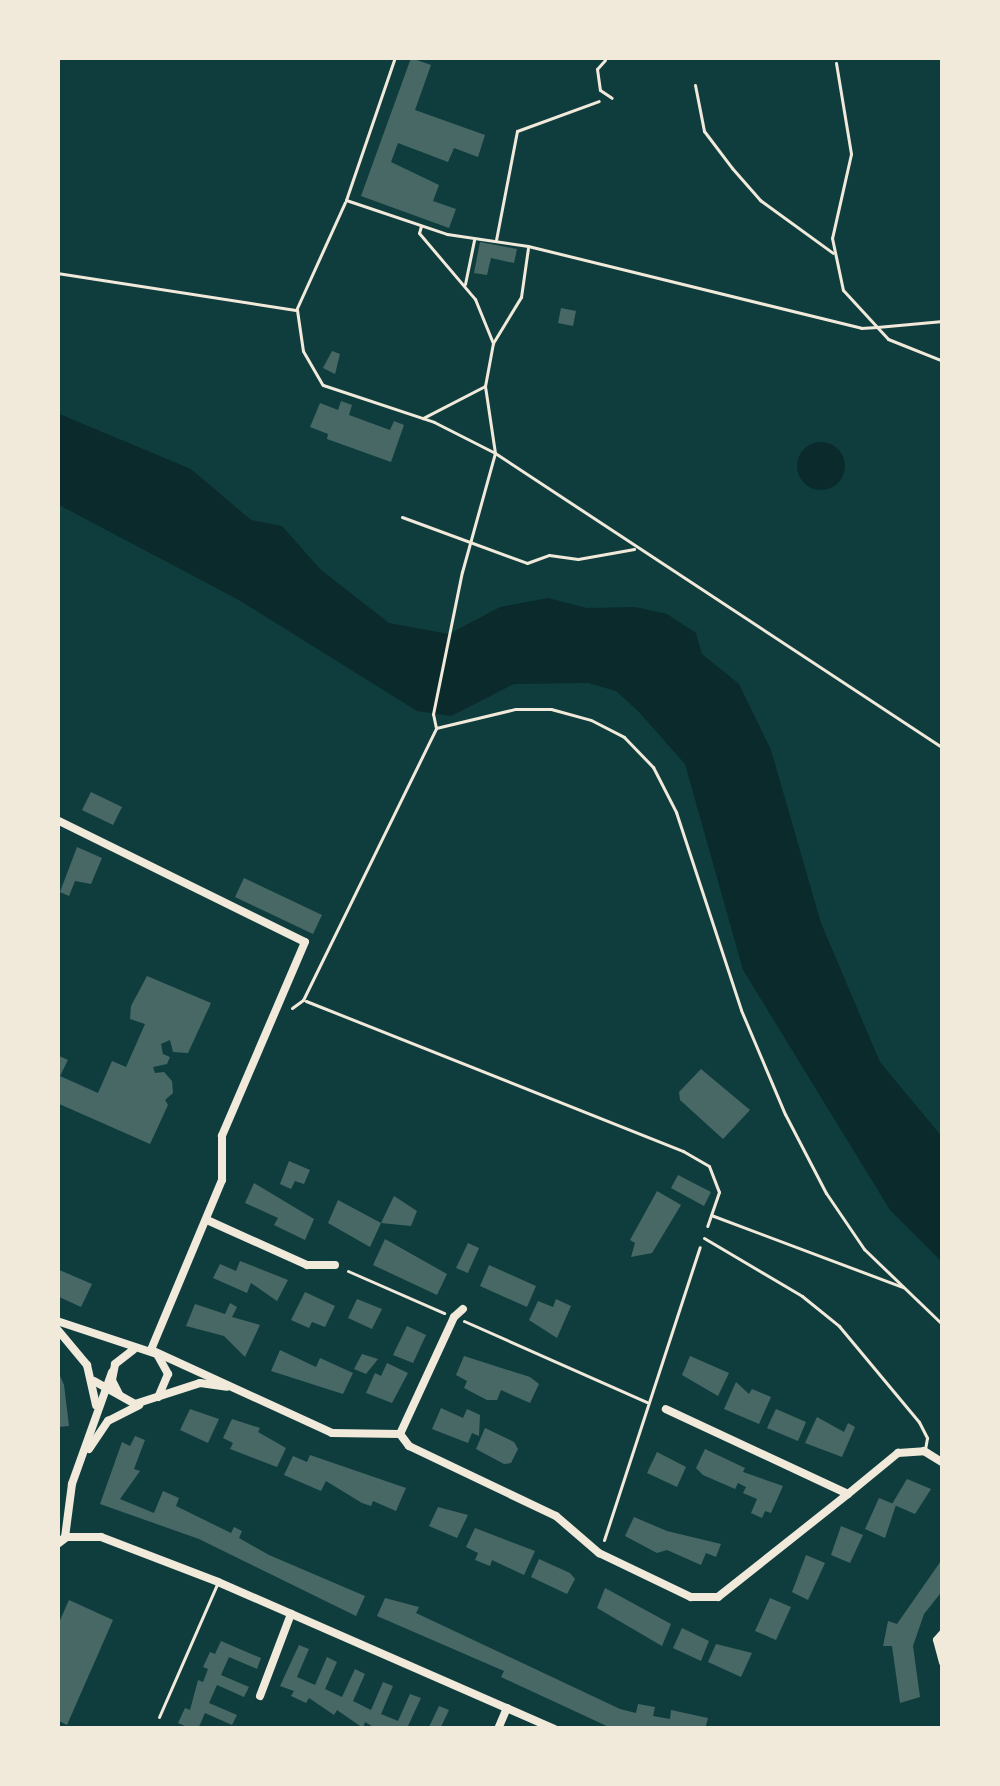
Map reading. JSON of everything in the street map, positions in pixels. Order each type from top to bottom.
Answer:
[{"type":"street","points":[[57,820],[304,941],[222,1136],[222,1180],[152,1350]]},
{"type":"street","points":[[207,1220],[307,1265],[335,1265]]},
{"type":"street","points":[[400,1434],[454,1317],[463,1309]]},
{"type":"street","points":[[57,1325],[152,1350],[332,1433],[400,1434]]},
{"type":"street","points":[[57,1325],[94,1381],[96,1408]]},
{"type":"street","points":[[135,1348],[120,1357],[96,1408],[72,1484],[61,1540],[101,1538],[218,1582],[554,1729]]},
{"type":"street","points":[[152,1350],[168,1374],[158,1397]]},
{"type":"street","points":[[112,1372],[121,1396]]},
{"type":"street","points":[[94,1381],[142,1404]]},
{"type":"street","points":[[84,1455],[108,1421],[142,1404],[200,1383],[235,1388]]},
{"type":"street","points":[[666,1409],[848,1494]]},
{"type":"street","points":[[400,1434],[409,1446],[556,1516],[599,1552],[691,1597],[718,1598],[898,1453],[924,1451],[943,1463]]},
{"type":"street","points":[[57,1478],[72,1484]]},
{"type":"street","points":[[260,1696],[291,1614]]},
{"type":"street","points":[[943,1633],[938,1640],[943,1662]]},
{"type":"street","points":[[498,1729],[507,1708]]},
{"type":"lane","points":[[596,57],[602,62],[605,96],[612,98]]},
{"type":"lane","points":[[704,1238],[802,1296],[839,1326],[919,1422],[927,1438],[924,1451]]},
{"type":"lane","points":[[159,1717],[218,1582]]},
{"type":"path","points":[[395,57],[346,200],[297,310],[303,351],[322,385],[421,418],[495,453],[943,748]]},
{"type":"path","points":[[836,63],[851,162],[833,254],[842,290],[888,339],[943,361]]},
{"type":"path","points":[[695,85],[702,125],[732,167],[760,200],[833,254]]},
{"type":"path","points":[[496,241],[517,131],[591,107],[605,96]]},
{"type":"path","points":[[346,200],[421,226],[528,246],[861,328],[943,320]]},
{"type":"path","points":[[421,226],[419,232],[465,285],[493,343]]},
{"type":"path","points":[[465,285],[475,236]]},
{"type":"path","points":[[278,1012],[303,1000],[436,728],[433,714],[449,634],[495,453],[485,386],[493,343],[520,297],[528,246]]},
{"type":"path","points":[[57,273],[297,310]]},
{"type":"path","points":[[421,418],[485,386]]},
{"type":"path","points":[[402,517],[527,563],[549,555],[578,559],[636,548]]},
{"type":"path","points":[[436,728],[476,715],[551,709],[591,720],[624,737],[653,767],[676,812],[741,1010],[784,1114],[826,1193],[864,1249],[943,1325]]},
{"type":"path","points":[[303,1000],[683,1151],[709,1166],[719,1192],[599,1552]]},
{"type":"path","points":[[711,1215],[904,1287]]},
{"type":"path","points":[[335,1265],[649,1403]]},
{"type":"water","points":[[57,413],[191,469],[251,520],[282,526],[321,570],[389,623],[449,634],[500,607],[548,598],[587,608],[635,607],[667,614],[696,633],[702,654],[739,684],[771,750],[821,923],[880,1062],[943,1138],[943,1263],[890,1210],[743,970],[685,764],[639,712],[616,691],[588,683],[514,684],[451,716],[417,711],[237,599],[57,504]]},
{"type":"water","points":[[821,442],[838,449],[845,466],[838,483],[821,490],[804,483],[797,466],[804,449]]},
{"type":"building","points":[[411,58],[431,65],[415,110],[485,135],[478,157],[454,148],[448,162],[398,143],[391,162],[439,185],[433,201],[456,209],[449,228],[361,196]]},
{"type":"building","points":[[480,242],[517,249],[514,263],[491,258],[487,275],[474,273]]},
{"type":"building","points":[[561,308],[576,311],[573,326],[558,323]]},
{"type":"building","points":[[332,351],[340,354],[335,374],[323,368]]},
{"type":"building","points":[[341,401],[352,405],[349,415],[390,430],[394,421],[404,425],[391,462],[327,439],[328,434],[310,427],[320,403],[338,410]]},
{"type":"building","points":[[91,792],[122,807],[113,825],[82,810]]},
{"type":"building","points":[[77,847],[102,858],[91,884],[75,881],[69,896],[60,892]]},
{"type":"building","points":[[244,878],[322,915],[313,934],[235,897]]},
{"type":"building","points":[[147,976],[211,1003],[188,1053],[173,1052],[170,1040],[161,1044],[163,1054],[170,1057],[167,1064],[153,1067],[155,1073],[164,1072],[172,1081],[173,1093],[165,1100],[168,1105],[150,1144],[57,1103],[57,1055],[68,1060],[60,1076],[98,1093],[112,1061],[126,1067],[145,1024],[130,1019],[131,1006]]},
{"type":"building","points":[[701,1069],[750,1110],[723,1139],[680,1100],[679,1092]]},
{"type":"building","points":[[289,1161],[310,1170],[304,1184],[295,1181],[291,1189],[280,1184]]},
{"type":"building","points":[[678,1175],[711,1192],[704,1206],[671,1188]]},
{"type":"building","points":[[254,1183],[314,1219],[305,1240],[274,1225],[278,1218],[245,1203]]},
{"type":"building","points":[[657,1191],[681,1205],[652,1253],[631,1257],[635,1243],[630,1240]]},
{"type":"building","points":[[394,1196],[417,1211],[411,1226],[381,1223]]},
{"type":"building","points":[[338,1200],[381,1223],[370,1247],[328,1223]]},
{"type":"building","points":[[385,1239],[447,1274],[437,1295],[373,1265]]},
{"type":"building","points":[[468,1243],[479,1248],[468,1273],[456,1268]]},
{"type":"building","points":[[240,1261],[288,1280],[277,1301],[251,1283],[247,1293],[213,1278],[220,1264],[236,1271]]},
{"type":"building","points":[[489,1265],[536,1286],[527,1307],[480,1286]]},
{"type":"building","points":[[57,1269],[92,1284],[81,1307],[57,1296]]},
{"type":"building","points":[[305,1292],[335,1306],[325,1327],[312,1322],[309,1328],[291,1320]]},
{"type":"building","points":[[357,1299],[382,1309],[372,1329],[348,1318]]},
{"type":"building","points":[[556,1299],[571,1306],[557,1338],[529,1320],[538,1301],[553,1307]]},
{"type":"building","points":[[230,1303],[237,1307],[232,1317],[260,1325],[245,1357],[224,1336],[186,1326],[195,1304],[225,1314]]},
{"type":"building","points":[[407,1326],[426,1335],[413,1363],[393,1355]]},
{"type":"building","points":[[280,1350],[316,1367],[320,1358],[353,1373],[343,1394],[271,1371]]},
{"type":"building","points":[[362,1354],[378,1359],[366,1374],[354,1369]]},
{"type":"building","points":[[464,1356],[530,1377],[539,1384],[530,1403],[501,1390],[497,1400],[487,1400],[464,1388],[467,1381],[456,1375]]},
{"type":"building","points":[[690,1356],[729,1373],[718,1396],[682,1375]]},
{"type":"building","points":[[387,1363],[408,1373],[392,1403],[366,1393],[375,1373],[381,1376]]},
{"type":"building","points":[[57,1369],[64,1385],[69,1426],[57,1427]]},
{"type":"building","points":[[736,1382],[749,1394],[752,1389],[771,1397],[759,1424],[724,1409]]},
{"type":"building","points":[[441,1408],[463,1418],[467,1409],[480,1415],[479,1436],[472,1433],[468,1443],[432,1429]]},
{"type":"building","points":[[190,1409],[219,1419],[208,1443],[180,1430]]},
{"type":"building","points":[[776,1409],[806,1422],[798,1441],[767,1428]]},
{"type":"building","points":[[817,1417],[844,1432],[848,1423],[855,1427],[842,1457],[805,1443]]},
{"type":"building","points":[[232,1419],[260,1428],[258,1432],[286,1448],[277,1467],[230,1449],[233,1443],[223,1438]]},
{"type":"building","points":[[485,1428],[514,1442],[518,1449],[511,1463],[476,1449]]},
{"type":"building","points":[[135,1436],[145,1440],[134,1469],[140,1471],[120,1499],[154,1513],[163,1491],[179,1498],[176,1506],[231,1533],[234,1527],[242,1531],[239,1538],[269,1555],[365,1596],[356,1616],[199,1539],[100,1504],[122,1442],[130,1446]]},
{"type":"building","points":[[705,1449],[745,1468],[743,1472],[783,1486],[771,1513],[765,1511],[762,1518],[751,1513],[757,1499],[743,1493],[746,1487],[738,1483],[735,1489],[703,1475],[696,1468]]},
{"type":"building","points":[[657,1452],[686,1467],[677,1487],[647,1473]]},
{"type":"building","points":[[310,1455],[406,1488],[396,1511],[373,1501],[371,1506],[362,1503],[326,1481],[321,1491],[284,1475],[293,1456],[307,1462]]},
{"type":"building","points":[[907,1479],[931,1489],[915,1514],[892,1504]]},
{"type":"building","points":[[879,1498],[896,1505],[885,1538],[865,1529]]},
{"type":"building","points":[[438,1507],[468,1515],[457,1538],[429,1526]]},
{"type":"building","points":[[634,1517],[721,1544],[716,1557],[706,1553],[701,1565],[667,1550],[657,1553],[625,1536]]},
{"type":"building","points":[[841,1526],[863,1535],[850,1563],[831,1555]]},
{"type":"building","points":[[475,1528],[535,1551],[524,1575],[492,1560],[490,1566],[475,1560],[478,1553],[466,1547]]},
{"type":"building","points":[[806,1555],[825,1563],[808,1600],[792,1592]]},
{"type":"building","points":[[943,1558],[943,1590],[924,1614],[913,1646],[920,1697],[900,1703],[892,1646],[883,1646],[888,1621],[897,1624]]},
{"type":"building","points":[[539,1559],[575,1579],[567,1594],[531,1577]]},
{"type":"building","points":[[605,1588],[671,1624],[662,1646],[597,1608]]},
{"type":"building","points":[[385,1598],[419,1607],[416,1613],[620,1709],[636,1713],[638,1704],[655,1707],[653,1716],[670,1719],[671,1710],[708,1718],[705,1729],[611,1728],[501,1677],[504,1671],[377,1616]]},
{"type":"building","points":[[770,1598],[791,1607],[776,1640],[755,1631]]},
{"type":"building","points":[[69,1600],[113,1620],[67,1725],[57,1720],[57,1627]]},
{"type":"building","points":[[682,1628],[709,1641],[701,1661],[673,1648]]},
{"type":"building","points":[[221,1641],[261,1658],[257,1669],[229,1657],[221,1675],[249,1687],[244,1697],[217,1685],[209,1703],[237,1715],[232,1725],[205,1713],[198,1729],[192,1729],[178,1723],[185,1708],[190,1710],[198,1680],[203,1682],[210,1652],[215,1654]]},
{"type":"building","points":[[716,1644],[752,1653],[741,1677],[708,1662]]},
{"type":"building","points":[[299,1645],[309,1649],[297,1677],[315,1685],[327,1657],[337,1662],[325,1689],[342,1697],[355,1669],[365,1674],[353,1701],[371,1710],[383,1682],[393,1686],[381,1714],[398,1721],[410,1694],[421,1698],[408,1726],[416,1729],[377,1729],[365,1722],[363,1728],[337,1710],[334,1715],[309,1698],[306,1703],[291,1696],[294,1691],[280,1686]]},
{"type":"building","points":[[439,1706],[449,1710],[440,1729],[428,1729]]}]
